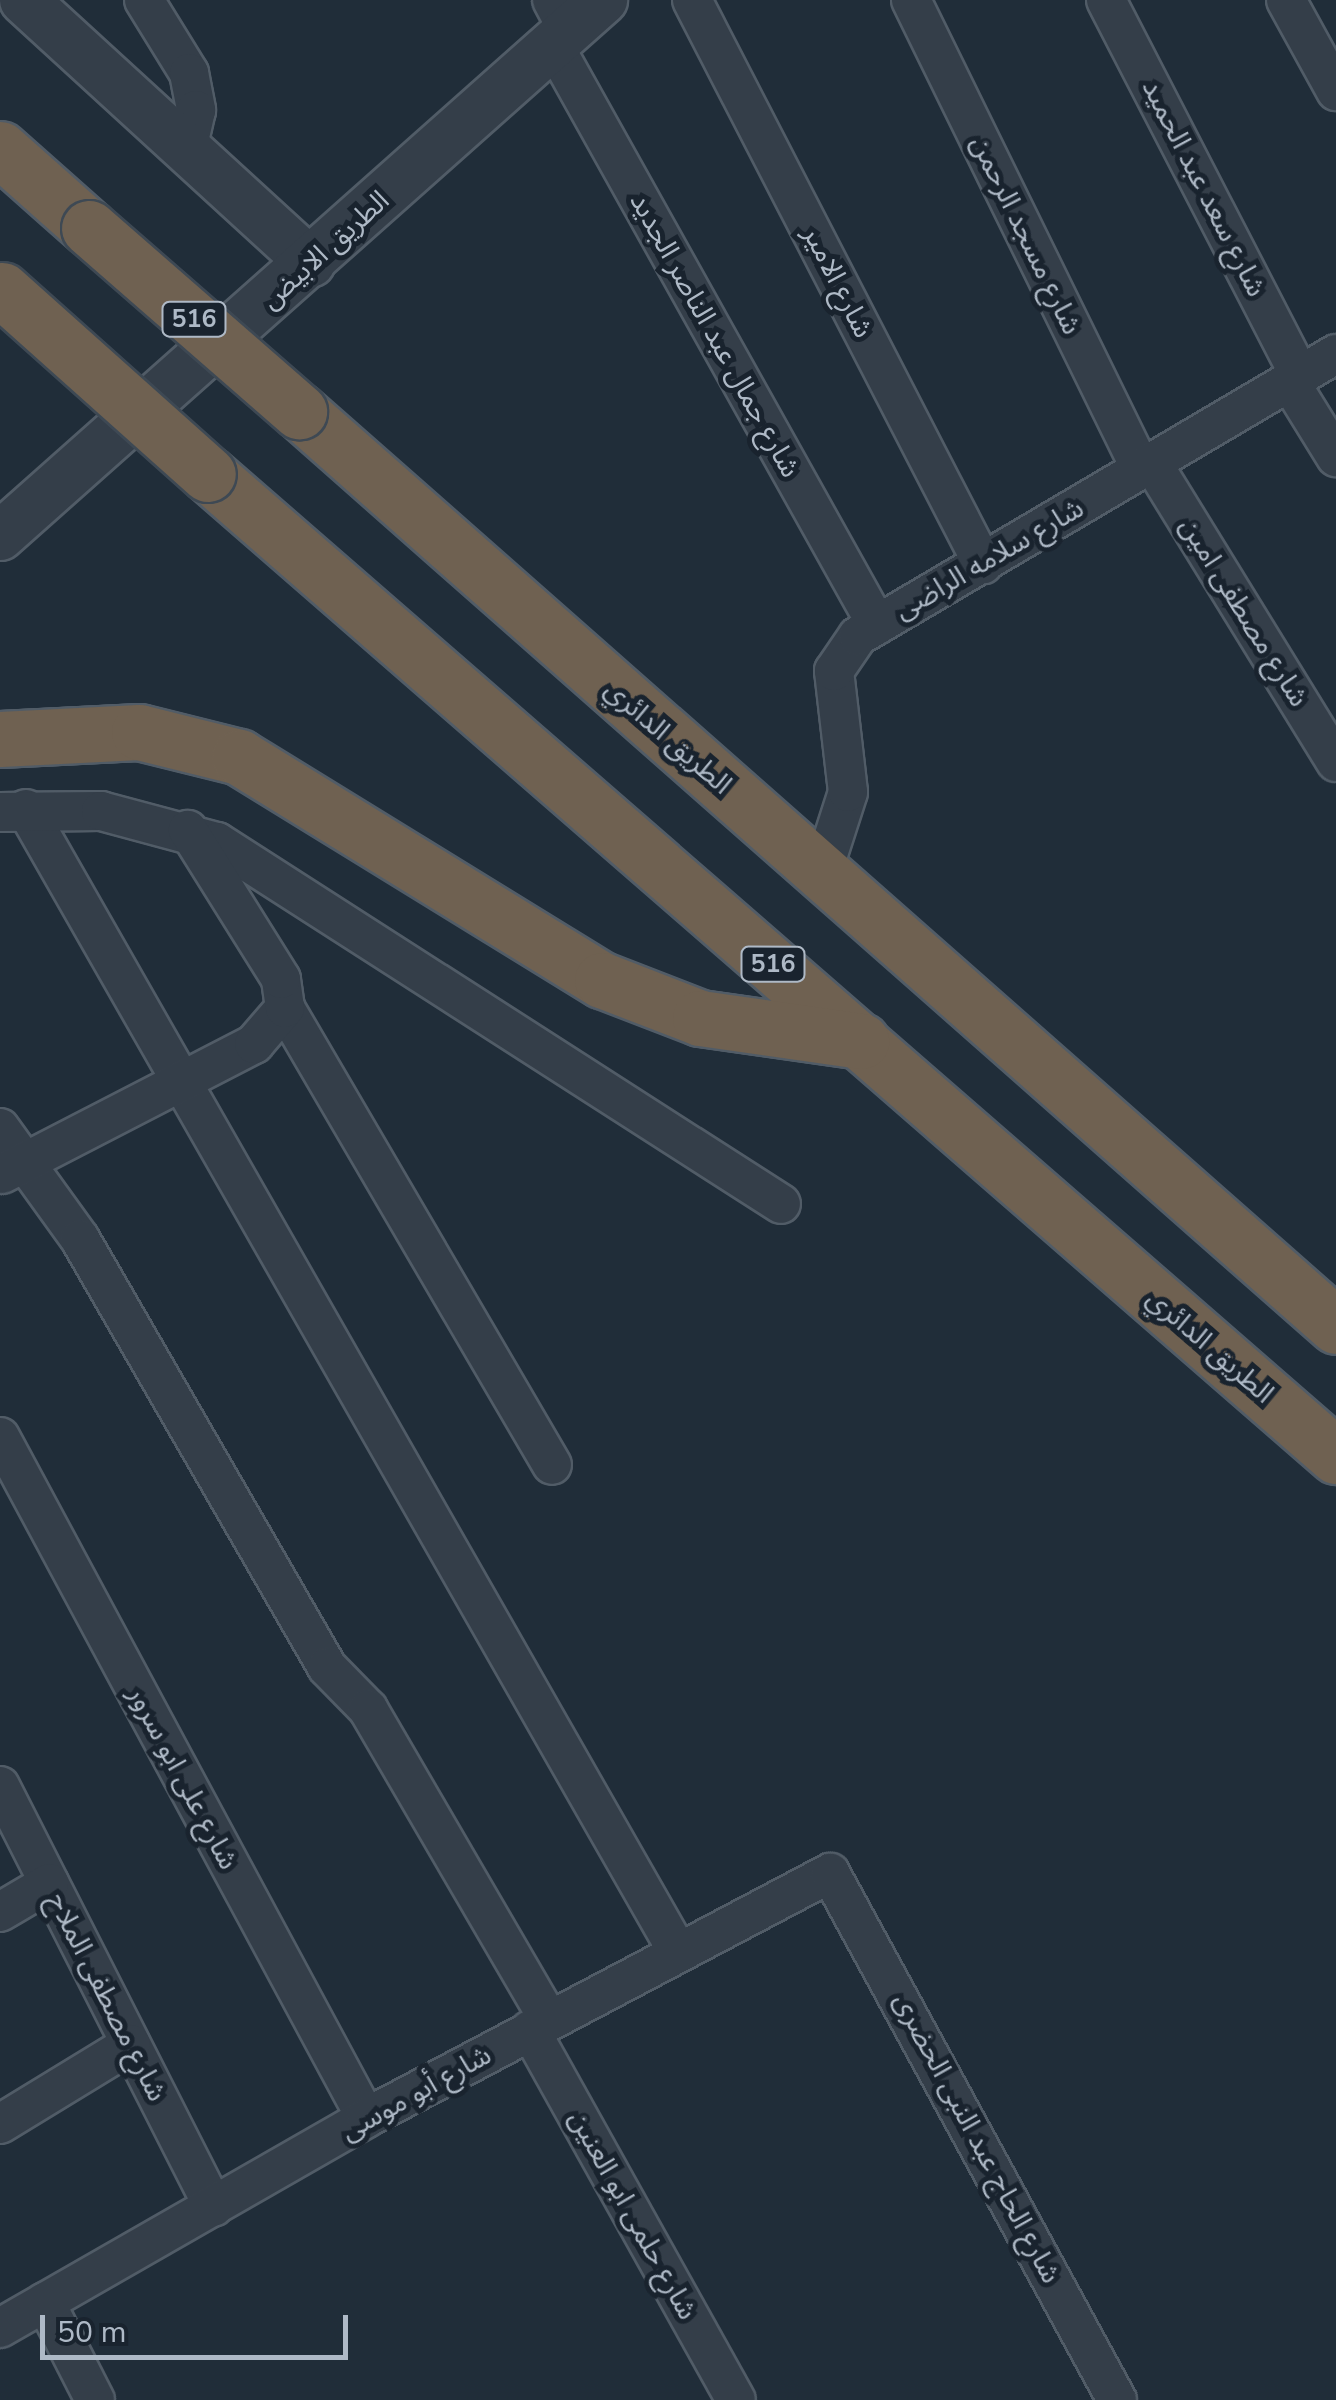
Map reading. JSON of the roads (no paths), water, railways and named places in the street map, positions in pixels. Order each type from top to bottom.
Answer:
[{"type":"highway","name":"الطريق الدائري","points":[[0,149],[1336,1326]]},
{"type":"highway","name":"الطريق الدائري","points":[[1,290],[1336,1456]]},
{"type":"highway","points":[[0,739],[139,732],[239,756],[602,980],[753,1030],[861,1042]]},
{"type":"street","points":[[24,0],[311,263]]},
{"type":"street","points":[[144,0],[189,73],[196,110],[188,150]]},
{"type":"street","name":"الطريق الابيض","points":[[0,536],[311,263],[558,26],[603,0]]},
{"type":"street","name":"شارع الامير","points":[[692,0],[984,564]]},
{"type":"street","name":"شارع مسجد الرحمن","points":[[910,0],[1146,466]]},
{"type":"street","name":"شارع سعد عبد الحميد","points":[[1106,0],[1336,457]]},
{"type":"street","points":[[1286,0],[1336,91]]},
{"type":"street","name":"شارع جمال عبد الناصر الجديد","points":[[558,26],[877,625]]},
{"type":"street","name":"شارع سلامه الراضى","points":[[822,873],[848,792],[834,670],[877,625],[1336,354]]},
{"type":"street","name":"شارع مصطفى امين","points":[[1146,466],[1336,762]]},
{"type":"street","points":[[13,811],[101,811],[188,830],[253,861],[781,1204]]},
{"type":"street","points":[[13,811],[184,1084],[678,1952]]},
{"type":"street","points":[[188,830],[281,979],[285,1008],[552,1465]]},
{"type":"street","points":[[10,1170],[184,1084],[272,1030],[285,1008]]},
{"type":"street","name":"شارع حلمى ابو العنين","points":[[0,1128],[10,1170],[52,1194],[327,1666],[368,1708],[540,2025],[736,2400]]},
{"type":"street","name":"شارع على ابو سرور","points":[[0,1437],[366,2118]]},
{"type":"street","name":"شارع مصطفى الملاح","points":[[0,1786],[214,2208]]},
{"type":"street","name":"شارع أبو موسى","points":[[0,2328],[366,2118],[822,1873],[837,1876]]},
{"type":"street","name":"شارع الحاج عبد النبى الحضرى","points":[[837,1876],[1117,2400]]},
{"type":"street","points":[[0,1912],[49,1883]]},
{"type":"street","points":[[0,2124],[132,2044]]},
{"type":"street","points":[[45,2302],[96,2400]]}]
